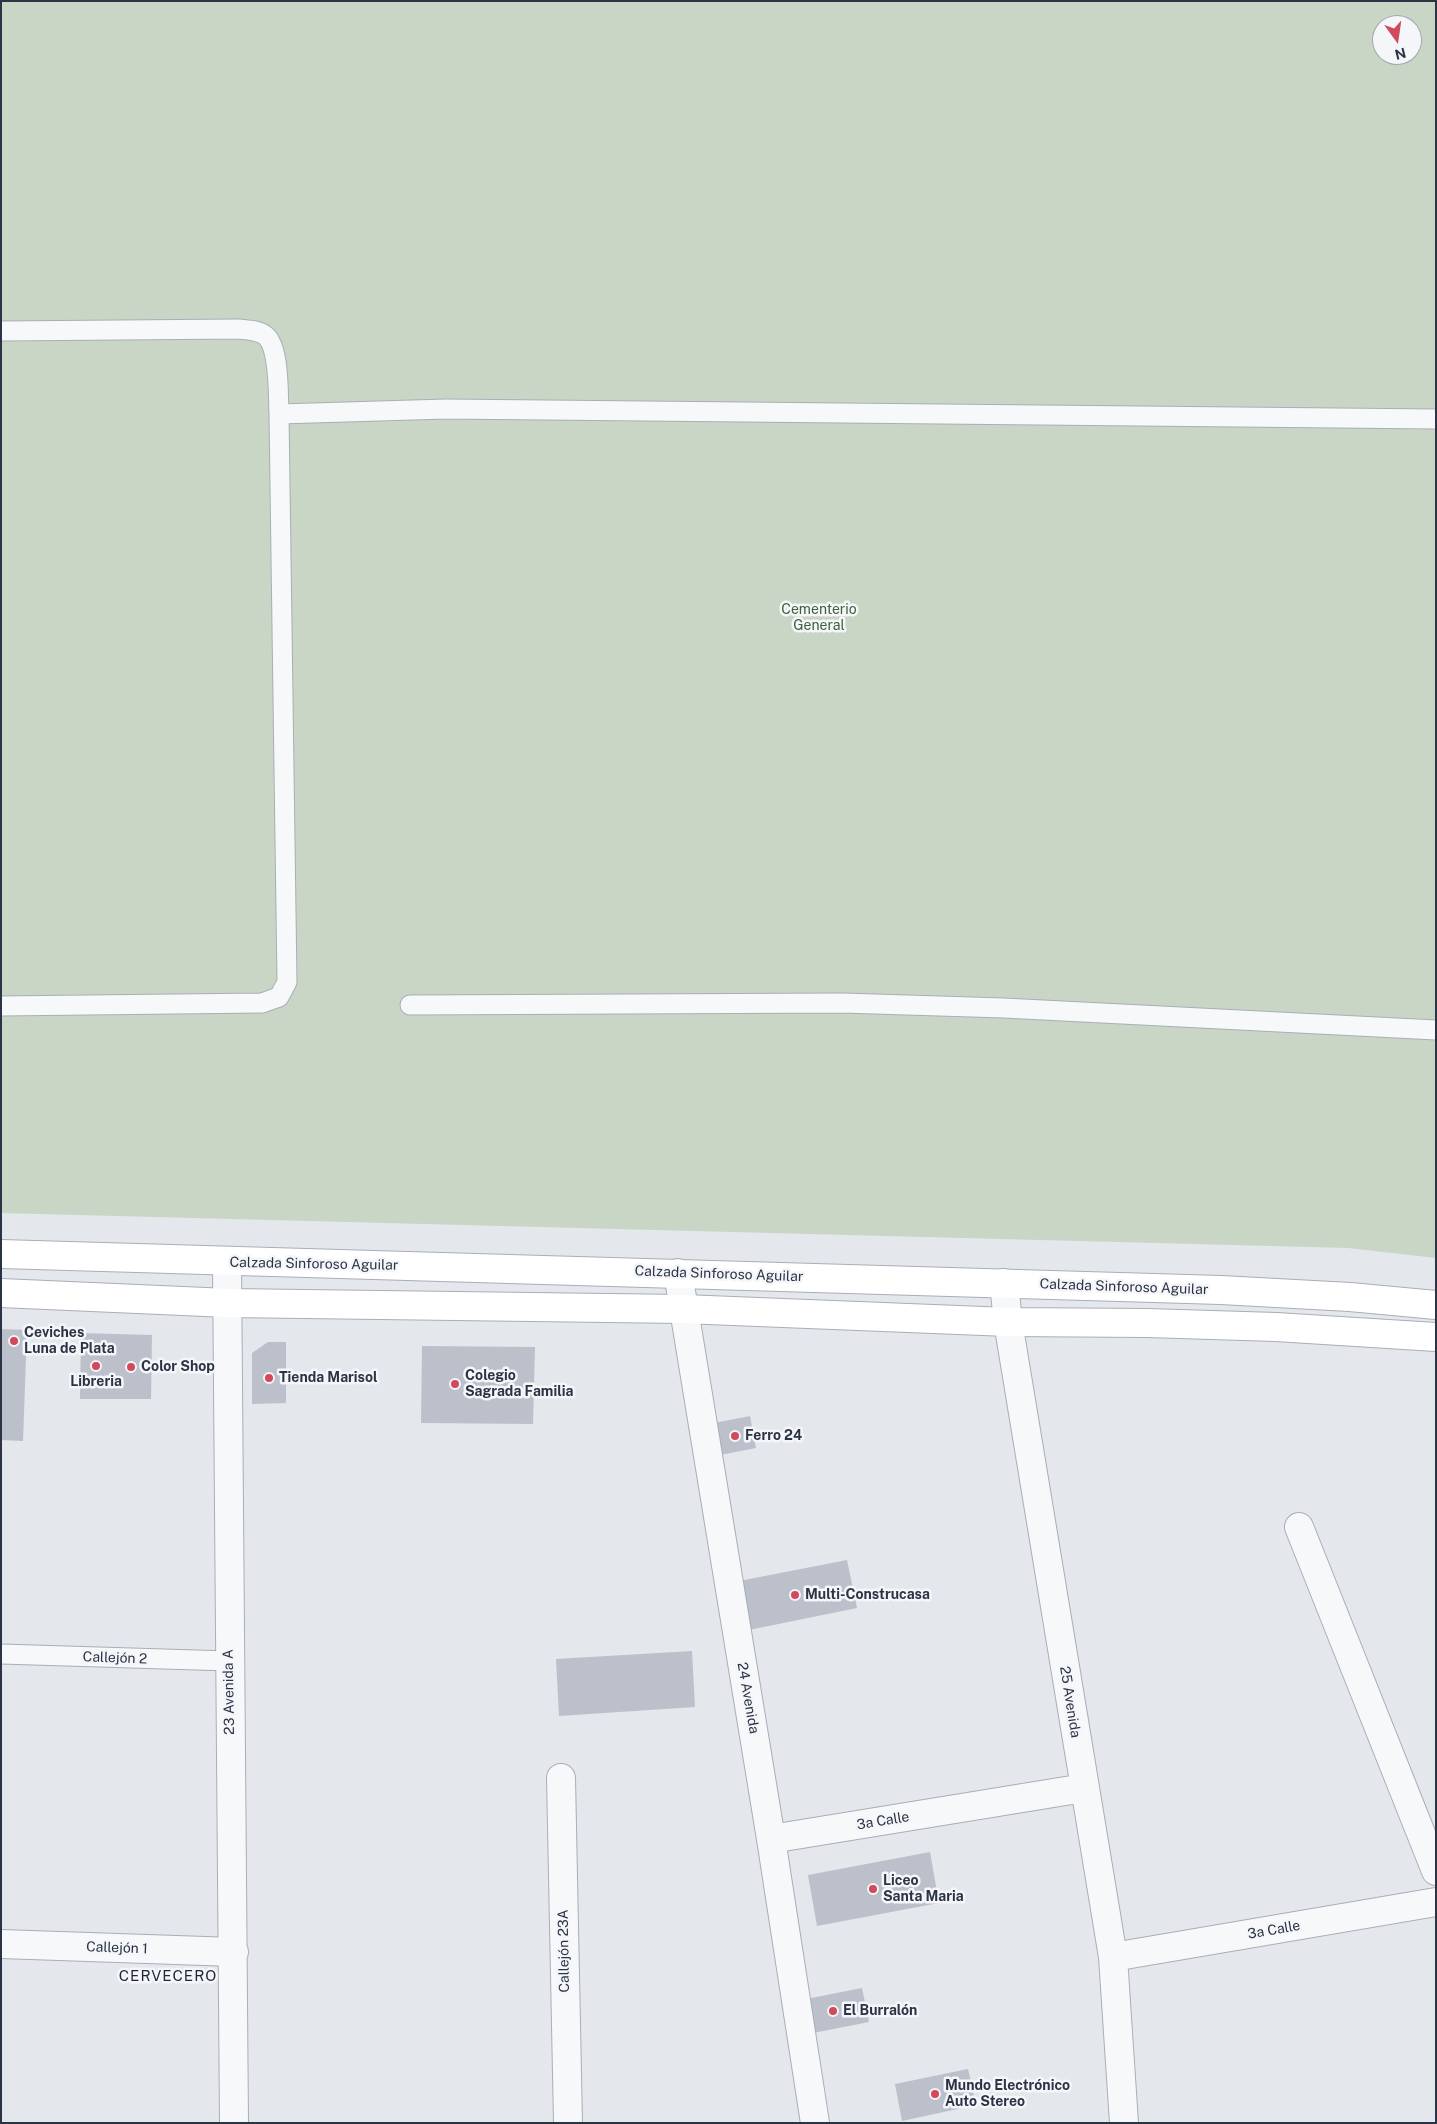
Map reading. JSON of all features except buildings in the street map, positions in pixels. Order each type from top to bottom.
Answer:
[{"type":"main road","name":"Calzada Sinforoso Aguilar","points":[[1,1254],[1221,1290],[1350,1297],[1436,1305]]},
{"type":"main road","points":[[1,1293],[228,1303],[683,1309],[1008,1322],[1276,1327],[1436,1337]]},
{"type":"street","name":"23 Avenida A","points":[[227,1262],[234,2123]]},
{"type":"street","name":"24 Avenida","points":[[678,1273],[771,1838],[815,2123]]},
{"type":"street","name":"25 Avenida","points":[[1004,1283],[1008,1322],[1113,1957],[1124,2123]]},
{"type":"street","points":[[1300,1527],[1436,1871]]},
{"type":"street","name":"Callejón 23A","points":[[560,1778],[568,2123]]},
{"type":"street","name":"3a Calle","points":[[771,1838],[1084,1788]]},
{"type":"street","name":"3a Calle","points":[[1113,1957],[1436,1902]]},
{"type":"street","name":"Callejón 1","points":[[1,1944],[234,1952]]},
{"type":"lane","points":[[1,331],[252,330],[265,335],[272,345],[275,357],[279,414],[287,982],[279,997],[262,1003],[1,1006]]},
{"type":"lane","points":[[279,414],[456,409],[1436,419]]},
{"type":"lane","points":[[410,1005],[842,1003],[1004,1008],[1436,1030]]},
{"type":"lane","name":"Callejón 2","points":[[1,1654],[229,1661]]},
{"type":"green space","name":"Cementerio General","points":[[1,1],[1436,1],[1436,1258],[1348,1248],[1,1213]]},
{"type":"place","name":"Ceviches Luna de Plata","points":[[14,1341]]},
{"type":"place","name":"Libreria","points":[[96,1366]]},
{"type":"place","name":"Color Shop","points":[[131,1367]]},
{"type":"place","name":"Tienda Marisol","points":[[269,1378]]},
{"type":"place","name":"Colegio Sagrada Familia","points":[[455,1384]]},
{"type":"place","name":"Ferro 24","points":[[735,1436]]},
{"type":"place","name":"Multi-Construcasa","points":[[795,1595]]},
{"type":"place","name":"Liceo Santa Maria","points":[[873,1889]]},
{"type":"place","name":"El Burralón","points":[[833,2011]]},
{"type":"place","name":"Mundo Electrónico Auto Stereo","points":[[935,2094]]},
{"type":"district","name":"CERVECERO","points":[[168,1976]]}]
